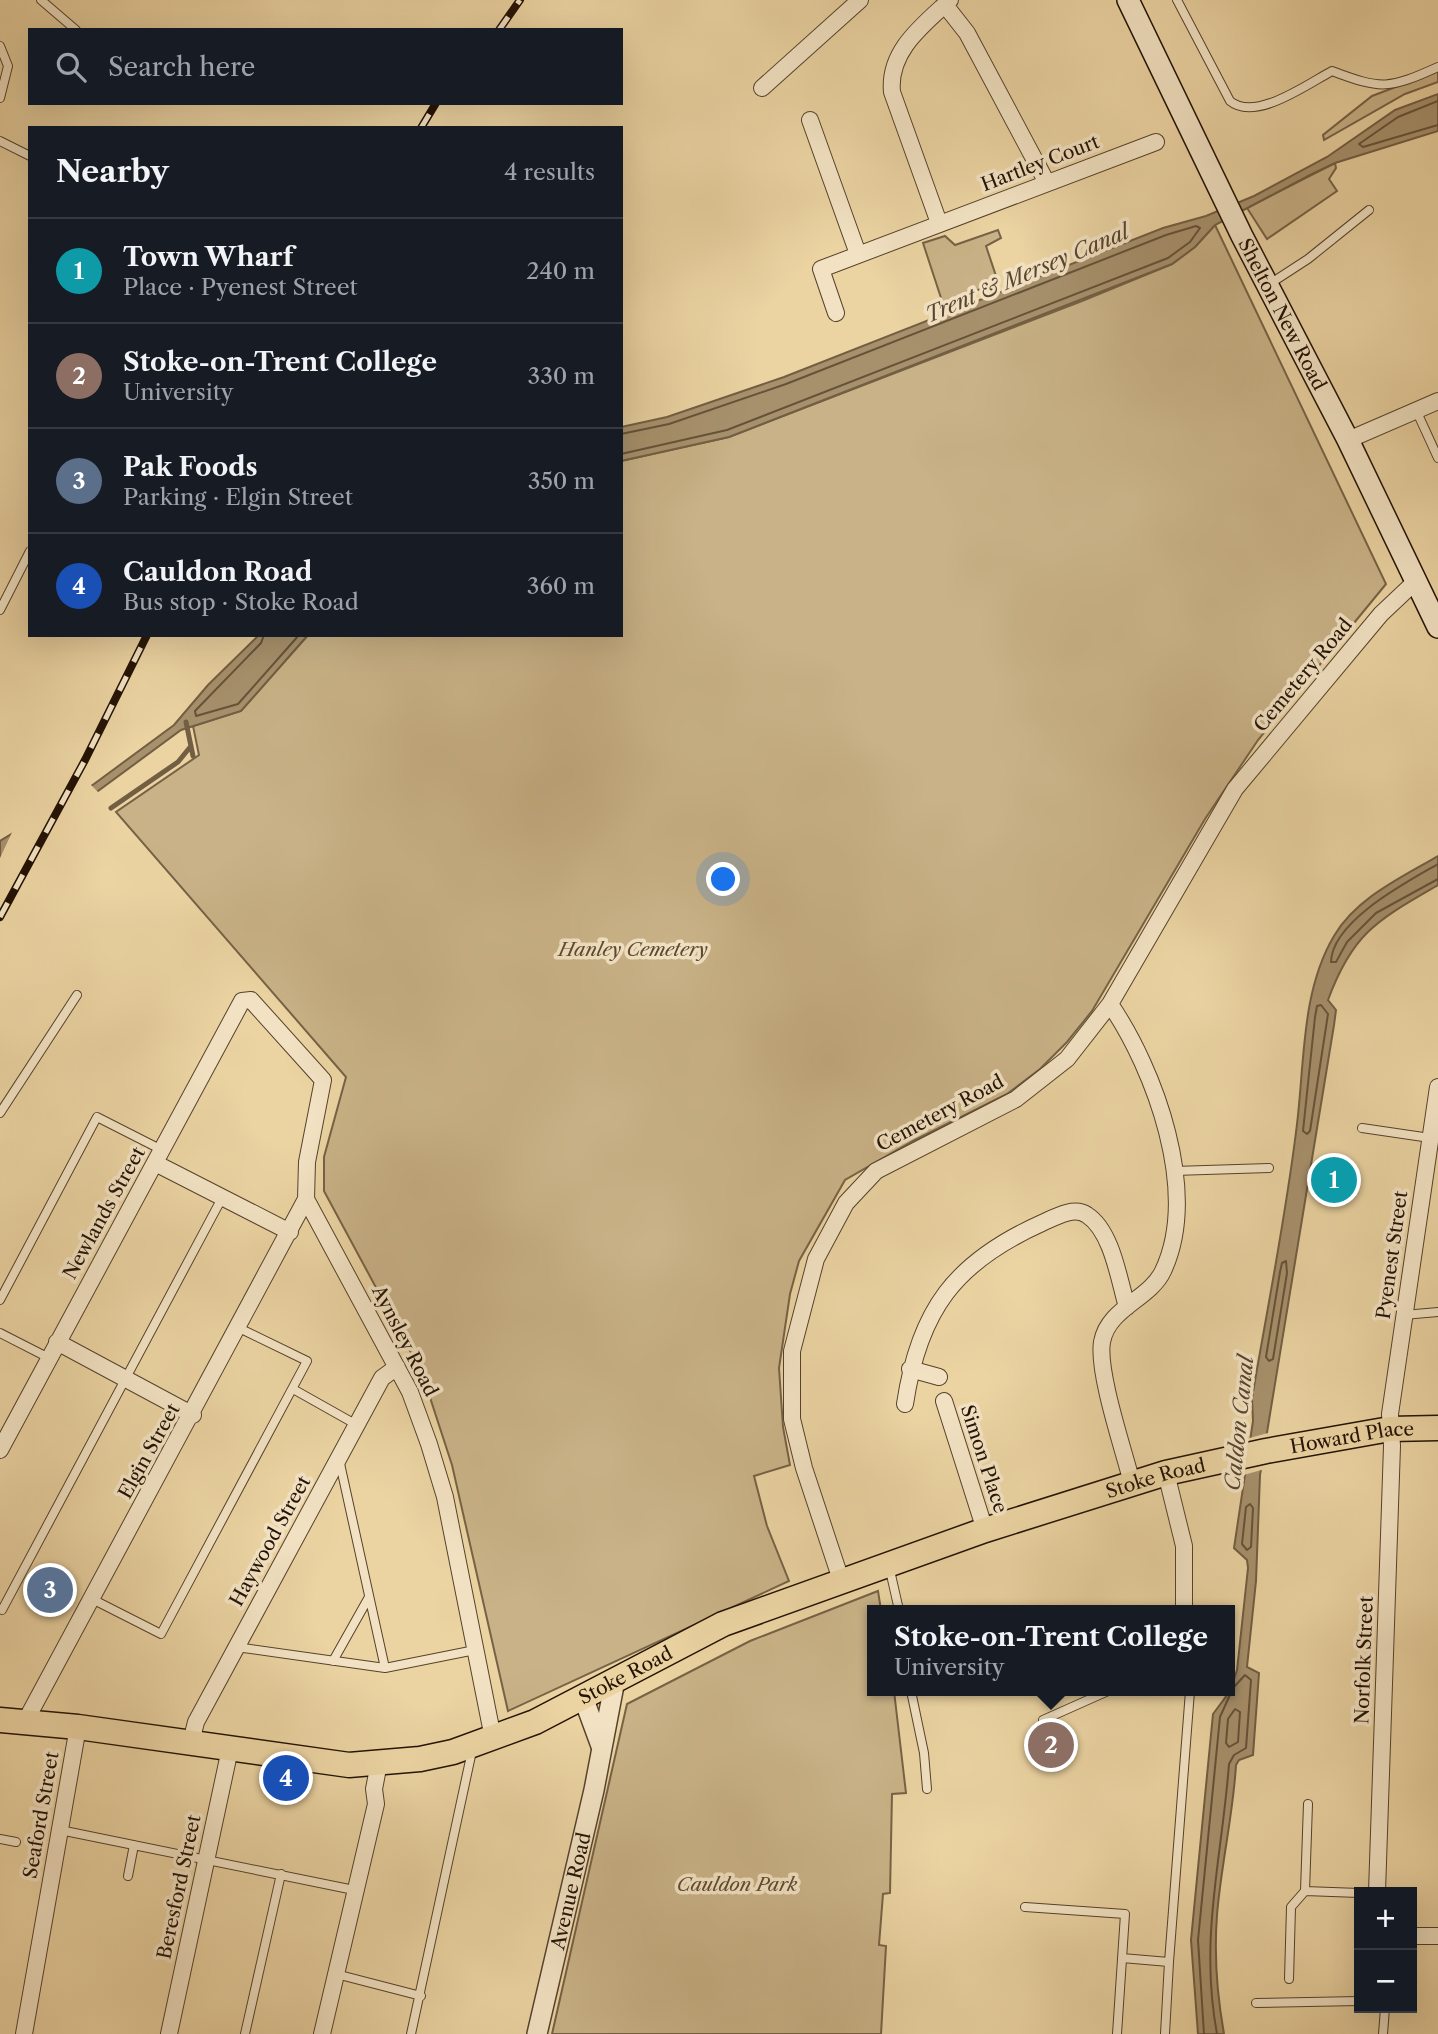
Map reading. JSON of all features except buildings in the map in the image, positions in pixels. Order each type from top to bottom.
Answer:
[{"type":"main road","name":"Shelton New Road","points":[[1128,0],[1242,236],[1348,440],[1416,582],[1432,601],[1438,627]]},
{"type":"main road","name":"Howard Place","points":[[1231,1459],[1390,1429],[1438,1428]]},
{"type":"main road","name":"Stoke Road","points":[[0,1720],[78,1727],[349,1765],[420,1759],[483,1741],[535,1722],[723,1624],[841,1580],[1132,1483],[1231,1459]]},
{"type":"street","points":[[762,88],[860,0]]},
{"type":"street","points":[[939,223],[892,92],[891,77],[895,61],[909,39],[948,1],[1047,183]]},
{"type":"street","points":[[810,120],[858,254]]},
{"type":"street","name":"Hartley Court","points":[[836,313],[821,269],[1156,142]]},
{"type":"street","points":[[1348,440],[1438,401]]},
{"type":"street","name":"Cemetery Road","points":[[841,1580],[804,1468],[792,1419],[792,1351],[816,1259],[846,1203],[876,1171],[1016,1098],[1067,1059],[1110,1004],[1235,789],[1381,614],[1416,582]]},
{"type":"street","name":"Newlands Street","points":[[0,1450],[242,1001],[247,998]]},
{"type":"street","name":"Aynsley Road","points":[[247,998],[323,1080],[307,1162],[306,1199],[397,1367],[429,1444],[445,1497],[475,1650],[483,1741]]},
{"type":"street","points":[[1110,1004],[1129,1033],[1151,1084],[1172,1147],[1174,1171],[1176,1220],[1163,1272],[1111,1321],[1102,1342],[1107,1383],[1132,1483]]},
{"type":"street","name":"Pyenest Street","points":[[1390,1429],[1438,1087]]},
{"type":"street","points":[[159,1156],[222,1198],[290,1232]]},
{"type":"street","name":"Elgin Street","points":[[25,1721],[86,1601],[193,1415],[306,1199]]},
{"type":"street","points":[[905,1404],[917,1343],[936,1308],[963,1273],[986,1252],[1069,1212],[1084,1213],[1096,1221],[1107,1244],[1127,1307]]},
{"type":"street","points":[[57,1342],[193,1415]]},
{"type":"street","name":"Haywood Street","points":[[191,1742],[196,1722],[382,1378],[397,1367]]},
{"type":"street","points":[[910,1369],[939,1377]]},
{"type":"street","name":"Simon Place","points":[[944,1401],[985,1530]]},
{"type":"street","name":"Norfolk Street","points":[[1377,1887],[1390,1429]]},
{"type":"street","points":[[1166,1473],[1184,1546],[1184,1605]]},
{"type":"street","name":"Avenue Road","points":[[537,2034],[615,1681]]},
{"type":"street","points":[[583,1698],[601,1747]]},
{"type":"street","name":"Seaford Street","points":[[24,2034],[78,1727]]},
{"type":"street","name":"Beresford Street","points":[[169,2034],[230,1749]]},
{"type":"street","points":[[322,2034],[376,1804],[374,1789],[379,1763]]},
{"type":"street","points":[[1417,1936],[1438,1936]]},
{"type":"lane","points":[[41,0],[74,28]]},
{"type":"lane","points":[[1177,0],[1230,101],[1237,107],[1252,110],[1332,71],[1373,86],[1396,85],[1438,67]]},
{"type":"lane","points":[[0,46],[8,66],[0,98]]},
{"type":"lane","points":[[0,141],[28,155]]},
{"type":"lane","points":[[1268,285],[1308,258],[1369,210]]},
{"type":"lane","points":[[1416,410],[1438,458]]},
{"type":"lane","points":[[0,610],[28,555]]},
{"type":"lane","points":[[0,1113],[77,995]]},
{"type":"lane","points":[[0,1300],[97,1117],[159,1156]]},
{"type":"lane","points":[[1362,1128],[1430,1138]]},
{"type":"lane","points":[[1174,1171],[1269,1168]]},
{"type":"lane","points":[[2,1610],[128,1380],[222,1198]]},
{"type":"lane","points":[[1404,1315],[1438,1312]]},
{"type":"lane","points":[[86,1601],[161,1634],[307,1362],[239,1328]]},
{"type":"lane","points":[[0,1333],[49,1358]]},
{"type":"lane","points":[[293,1389],[357,1425]]},
{"type":"lane","points":[[339,1458],[385,1668]]},
{"type":"lane","points":[[889,1563],[898,1605]]},
{"type":"lane","points":[[333,1661],[369,1597]]},
{"type":"lane","points":[[236,1647],[385,1668],[475,1650]]},
{"type":"lane","points":[[912,1696],[924,1753],[927,1789]]},
{"type":"lane","points":[[1043,1720],[1097,1696]]},
{"type":"lane","points":[[1165,2034],[1190,1696]]},
{"type":"lane","points":[[411,2034],[483,1741]]},
{"type":"lane","points":[[1289,1979],[1291,1907],[1305,1891],[1308,1804]]},
{"type":"lane","points":[[60,1830],[354,1889]]},
{"type":"lane","points":[[0,1839],[16,1842]]},
{"type":"lane","points":[[128,1876],[134,1845]]},
{"type":"lane","points":[[245,2034],[281,1874]]},
{"type":"lane","points":[[1305,1891],[1354,1893]]},
{"type":"lane","points":[[1024,1907],[1125,1914],[1117,2034]]},
{"type":"lane","points":[[1122,1958],[1169,1962]]},
{"type":"lane","points":[[336,1974],[421,1996]]},
{"type":"lane","points":[[1256,2003],[1354,2001]]},
{"type":"lane","points":[[1384,2034],[1385,2013]]},
{"type":"green space","points":[[1438,71],[1438,82],[1405,94],[1324,140],[1323,135],[1372,96]]},
{"type":"green space","points":[[1335,163],[1336,168],[1329,179],[1337,191],[1267,239],[1247,208]]},
{"type":"green space","name":"Hanley Cemetery","points":[[1215,225],[1386,584],[1258,740],[1205,819],[1092,1011],[1067,1042],[1040,1069],[1007,1094],[913,1141],[845,1180],[799,1261],[790,1294],[779,1368],[783,1427],[790,1465],[754,1476],[767,1526],[789,1581],[508,1711],[452,1465],[422,1373],[324,1191],[324,1157],[346,1077],[116,812],[199,755],[193,726],[241,711],[306,637],[623,637],[623,461],[729,437],[1082,301],[1172,264],[1195,247]]},
{"type":"green space","points":[[998,230],[1001,238],[986,246],[998,282],[943,304],[923,243],[945,236],[955,245]]},
{"type":"green space","name":"Cauldon Park","points":[[878,1591],[880,1605],[867,1605],[867,1696],[895,1696],[906,1793],[892,1794],[890,1893],[883,1894],[879,1945],[886,1946],[881,2034],[552,2034],[627,1704],[750,1641]]},
{"type":"water","points":[[1438,94],[1438,131],[1335,163],[1310,175],[1215,225],[1195,247],[1172,264],[729,437],[623,461],[623,427],[667,417],[784,377],[1163,228],[1206,216],[1254,196],[1327,157],[1395,110]]},
{"type":"water","points":[[257,637],[306,637],[241,711],[181,730],[0,863],[0,841],[94,784],[174,725],[208,685]]},
{"type":"water","points":[[1438,856],[1438,885],[1399,908],[1370,930],[1347,958],[1328,1000],[1336,1010],[1334,1025],[1260,1475],[1256,1581],[1247,1667],[1259,1673],[1253,1755],[1239,1760],[1236,1765],[1217,1915],[1217,1975],[1224,2034],[1198,2034],[1191,1940],[1213,1714],[1226,1696],[1235,1696],[1248,1568],[1247,1560],[1234,1548],[1253,1421],[1252,1398],[1292,1165],[1309,1006],[1323,958],[1334,936],[1354,910],[1395,881]]},
{"type":"pier","points":[[94,779],[91,785],[99,793],[0,867],[0,858],[14,828]]},
{"type":"pier","points":[[1268,1433],[1265,1469],[1240,1476],[1246,1439]]},
{"type":"waterway","points":[[186,722],[193,756]]},
{"type":"waterway","points":[[111,808],[178,762],[191,746]]},
{"type":"railway","points":[[500,28],[520,0]]},
{"type":"railway","points":[[422,126],[435,105]]},
{"type":"railway","points":[[0,917],[85,760],[146,637]]},
{"type":"place","name":"Town Wharf","points":[[1334,1180]]},
{"type":"place","name":"Pak Foods","points":[[50,1590]]},
{"type":"place","name":"Stoke-on-Trent College","points":[[1051,1745]]},
{"type":"place","name":"Cauldon Road","points":[[286,1778]]},
{"type":"water label","name":"Trent & Mersey Canal","points":[[1027,273]]},
{"type":"water label","name":"Caldon Canal","points":[[1239,1423]]}]
